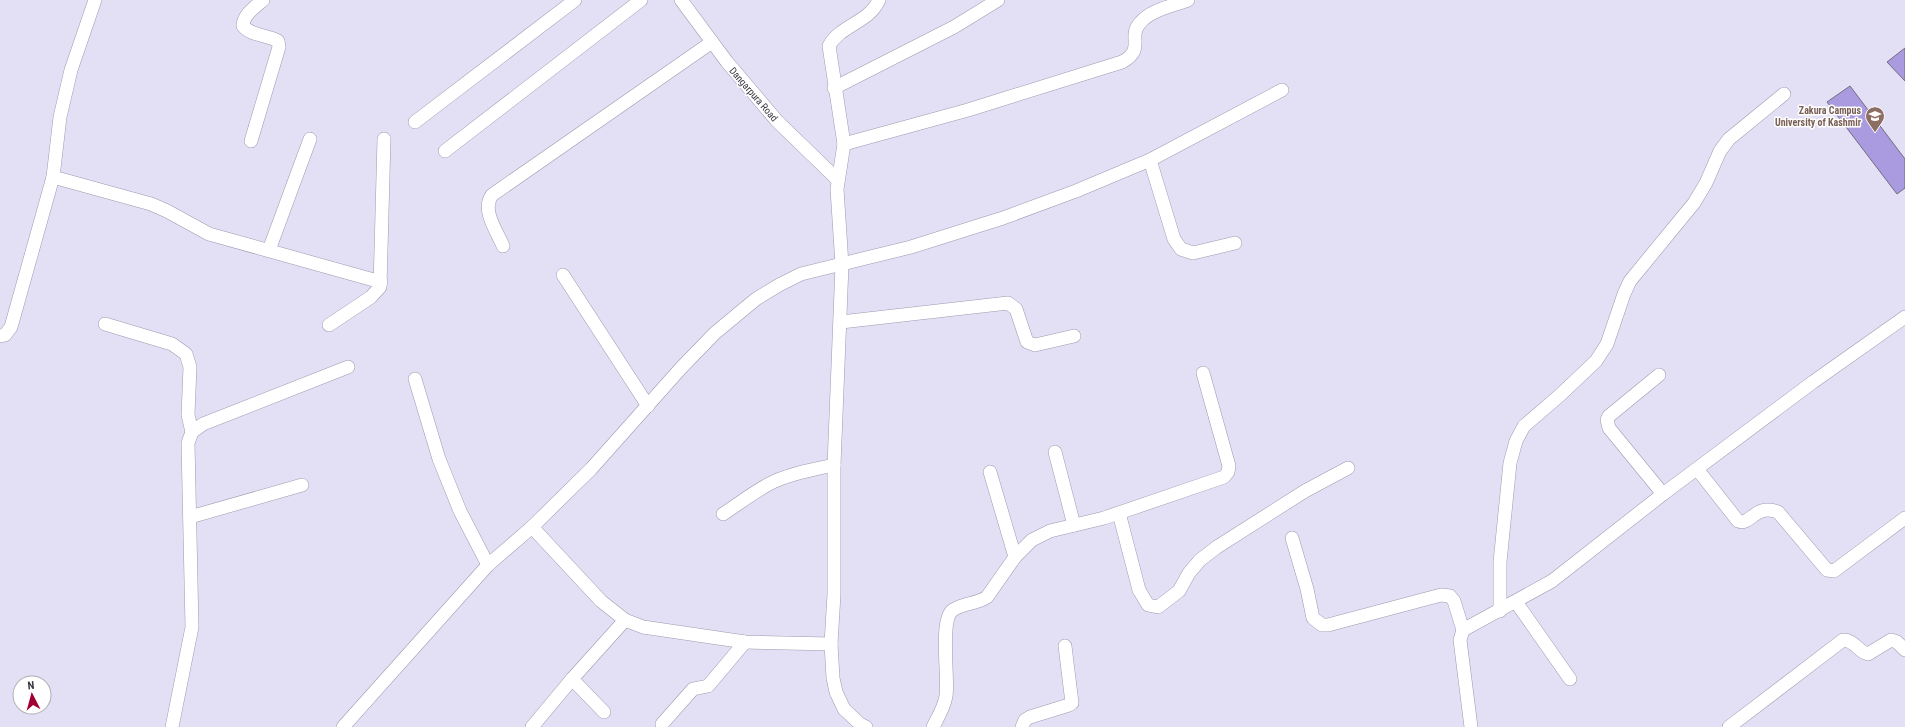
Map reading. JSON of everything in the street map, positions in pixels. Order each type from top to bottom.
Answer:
[{"type":"street","points":[[0,336],[5,335],[11,327],[53,177],[60,117],[71,70],[95,0]]},
{"type":"street","points":[[251,141],[279,47],[278,41],[273,38],[248,31],[243,26],[244,20],[251,10],[263,0]]},
{"type":"street","points":[[415,122],[576,0]]},
{"type":"street","points":[[445,150],[641,0]]},
{"type":"street","name":"Dangarpura Road","points":[[681,0],[726,62],[777,121],[838,180]]},
{"type":"street","points":[[866,727],[860,724],[844,709],[836,692],[833,678],[831,644],[834,594],[834,465],[841,322],[842,265],[837,209],[838,180],[844,144],[834,88],[829,46],[832,39],[842,31],[869,15],[879,0]]},
{"type":"street","points":[[834,88],[954,27],[998,0]]},
{"type":"street","points":[[844,144],[968,110],[1122,62],[1131,57],[1136,48],[1134,37],[1139,23],[1150,15],[1188,0]]},
{"type":"street","points":[[503,246],[488,211],[487,201],[492,195],[712,42]]},
{"type":"street","points":[[343,727],[488,565],[532,527],[592,469],[681,368],[716,333],[756,300],[779,285],[801,274],[911,247],[1003,218],[1076,191],[1150,160],[1282,90]]},
{"type":"street","points":[[1500,611],[1500,562],[1510,463],[1516,441],[1524,426],[1596,361],[1607,344],[1630,281],[1694,203],[1706,183],[1720,151],[1744,126],[1784,94]]},
{"type":"street","points":[[269,250],[310,139]]},
{"type":"street","points":[[329,326],[371,297],[377,291],[381,282],[384,139]]},
{"type":"street","points":[[1150,160],[1174,239],[1181,249],[1193,252],[1235,243]]},
{"type":"street","points":[[53,177],[151,204],[168,211],[209,234],[381,282]]},
{"type":"street","points":[[563,275],[648,406]]},
{"type":"street","points":[[841,322],[1008,303],[1016,308],[1027,342],[1030,344],[1034,345],[1074,336]]},
{"type":"street","points":[[1463,630],[1500,611],[1552,580],[1663,494],[1813,382],[1905,317]]},
{"type":"street","points":[[105,324],[172,344],[186,354],[190,367],[188,415],[192,432],[188,443],[192,627],[172,727]]},
{"type":"street","points":[[192,432],[203,424],[348,367]]},
{"type":"street","points":[[933,727],[942,710],[946,695],[946,628],[948,615],[953,610],[981,601],[987,597],[1014,557],[1032,540],[1050,531],[1118,513],[1224,476],[1228,472],[1229,466],[1203,373]]},
{"type":"street","points":[[1659,375],[1609,416],[1607,420],[1609,428],[1663,494]]},
{"type":"street","points":[[415,379],[440,459],[460,511],[488,565]]},
{"type":"street","points":[[1055,452],[1074,525]]},
{"type":"street","points":[[723,514],[761,488],[776,481],[796,473],[834,465]]},
{"type":"street","points":[[1118,513],[1139,590],[1148,605],[1158,607],[1178,591],[1189,573],[1200,560],[1217,547],[1305,491],[1348,468]]},
{"type":"street","points":[[1697,469],[1738,521],[1745,521],[1761,510],[1770,509],[1778,512],[1830,572],[1834,571],[1905,518]]},
{"type":"street","points":[[990,472],[1014,557]]},
{"type":"street","points":[[190,516],[302,485]]},
{"type":"street","points":[[532,527],[601,601],[625,620],[643,627],[745,642],[831,644]]},
{"type":"street","points":[[1292,538],[1307,589],[1313,618],[1316,622],[1328,625],[1441,595],[1450,596],[1454,601],[1463,630],[1460,640],[1471,727]]},
{"type":"street","points":[[1516,602],[1570,680]]},
{"type":"street","points":[[532,727],[572,679],[625,620]]},
{"type":"street","points":[[1730,727],[1843,640],[1852,642],[1865,654],[1868,654],[1890,640],[1897,642],[1905,650]]},
{"type":"street","points":[[662,724],[693,689],[708,686],[745,642]]},
{"type":"street","points":[[1022,727],[1024,720],[1030,717],[1072,703],[1065,646]]},
{"type":"street","points":[[572,679],[604,712]]},
{"type":"building","points":[[1905,48],[1905,81],[1887,62]]},
{"type":"building","points":[[1850,86],[1905,159],[1905,188],[1897,194],[1827,102]]},
{"type":"place","name":"Zakura Campus University of Kashmir","points":[[1875,133]]}]
